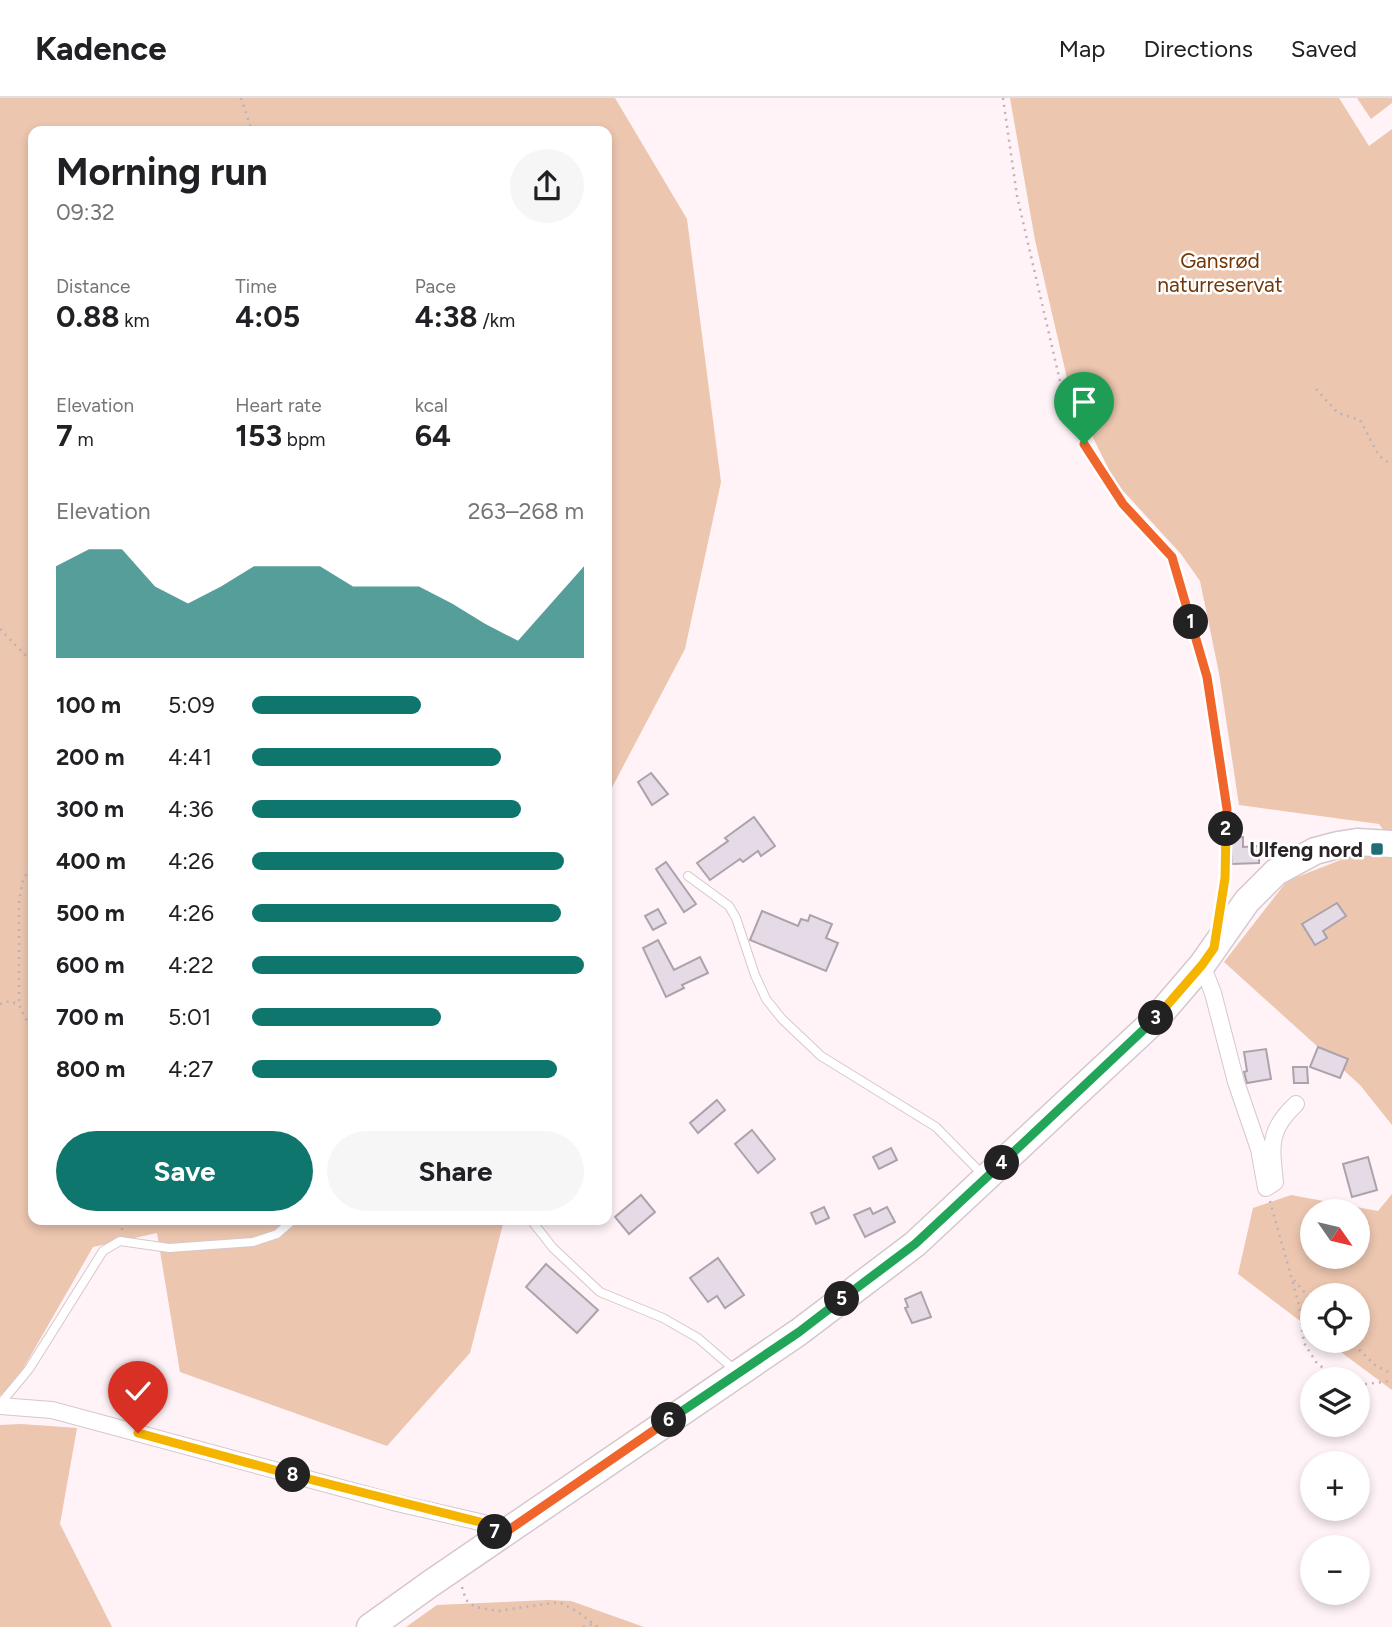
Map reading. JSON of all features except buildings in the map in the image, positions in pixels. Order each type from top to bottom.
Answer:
[{"type":"main road","points":[[370,1627],[799,1332],[915,1244],[1154,1021],[1202,965],[1247,901],[1276,872],[1315,851],[1338,845],[1357,842],[1392,844]]},
{"type":"street","points":[[1202,965],[1213,993],[1236,1082],[1259,1149],[1266,1188],[1275,1182],[1272,1143],[1276,1128],[1296,1104]]},
{"type":"street","points":[[0,1405],[52,1410],[397,1503],[484,1523],[500,1536]]},
{"type":"lane","points":[[688,876],[729,906],[766,999],[782,1020],[821,1056],[936,1127],[986,1178]]},
{"type":"lane","points":[[0,1405],[29,1369],[103,1251],[120,1241],[169,1248],[253,1242],[277,1234],[287,1225]]},
{"type":"lane","points":[[535,1225],[554,1248],[600,1292],[663,1318],[698,1338],[738,1373]]},
{"type":"path","points":[[241,98],[250,126]]},
{"type":"path","points":[[1003,98],[1017,196],[1063,394],[1084,444],[1123,504],[1172,557],[1207,677],[1227,809],[1225,878],[1219,913]]},
{"type":"path","points":[[1316,389],[1338,413],[1360,420],[1379,456],[1392,465]]},
{"type":"path","points":[[0,629],[28,658]]},
{"type":"path","points":[[28,871],[23,880],[19,901],[19,1005],[28,1022]]},
{"type":"path","points":[[0,1004],[10,1001],[19,1005]]},
{"type":"path","points":[[1266,1188],[1300,1305],[1302,1333],[1308,1350],[1322,1367]]},
{"type":"path","points":[[1292,1278],[1300,1287]]},
{"type":"path","points":[[1363,1353],[1375,1365],[1392,1374]]},
{"type":"path","points":[[1370,1384],[1392,1381]]},
{"type":"path","points":[[455,1568],[466,1600],[475,1607],[498,1611],[559,1602],[581,1613],[598,1627]]},
{"type":"path","points":[[583,1627],[593,1624]]},
{"type":"green space","points":[[0,98],[615,98],[687,219],[721,482],[685,649],[612,788],[612,126],[28,126],[28,1225],[503,1225],[470,1353],[387,1446],[180,1372],[157,1233],[93,1247],[8,1395],[0,1395]]},
{"type":"green space","name":"Gansrød naturreservat","points":[[1010,98],[1339,98],[1369,146],[1392,129],[1392,836],[1387,835],[1379,824],[1239,805],[1219,673],[1200,581],[1181,554],[1115,482],[1070,391],[1035,240]]},
{"type":"green space","points":[[1357,98],[1392,98],[1392,103],[1371,119]]},
{"type":"green space","points":[[1361,852],[1392,856],[1392,1125],[1360,1085],[1224,962],[1287,881]]},
{"type":"green space","points":[[1392,1194],[1392,1390],[1370,1374],[1370,1367],[1361,1367],[1342,1353],[1370,1353],[1370,1283],[1300,1283],[1300,1321],[1238,1274],[1253,1208],[1291,1195],[1313,1199],[1300,1199],[1300,1269],[1370,1269],[1370,1210],[1378,1211]]},
{"type":"green space","points":[[0,1425],[77,1428],[60,1524],[112,1627],[0,1627]]},
{"type":"green space","points":[[571,1601],[644,1627],[406,1627],[437,1605]]},
{"type":"place","name":"Ulfeng nord","points":[[1377,849]]},
{"type":"route","points":[[138,1433],[397,1503],[484,1523],[500,1536],[799,1332],[915,1244],[1154,1021],[1214,948],[1225,878],[1227,809],[1207,677],[1172,557],[1123,504],[1084,444]]}]
